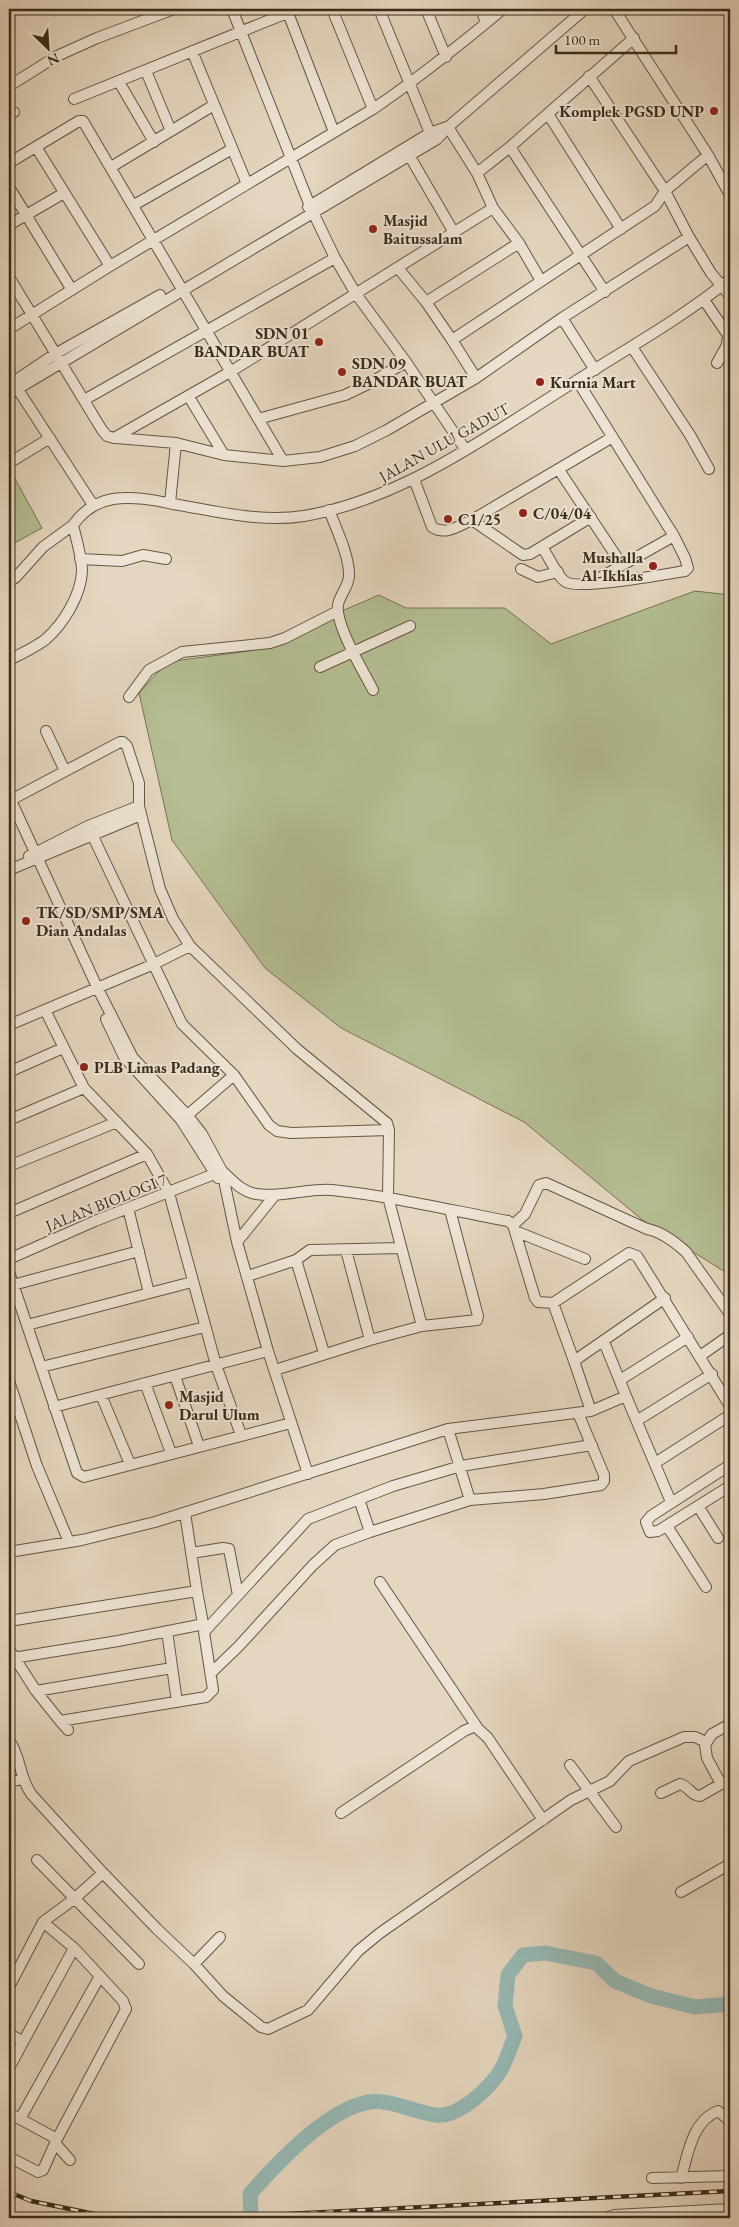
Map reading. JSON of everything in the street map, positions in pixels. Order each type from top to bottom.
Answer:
[{"type":"street","points":[[9,86],[57,56],[97,38],[174,9]]},
{"type":"street","points":[[232,9],[311,209],[335,258],[356,294],[435,403],[465,449]]},
{"type":"street","points":[[332,9],[373,109]]},
{"type":"street","points":[[379,9],[430,133]]},
{"type":"street","points":[[426,9],[446,57]]},
{"type":"street","points":[[481,9],[486,23]]},
{"type":"street","points":[[9,329],[110,266],[373,109],[410,85],[503,9]]},
{"type":"street","points":[[614,9],[708,155],[730,195]]},
{"type":"street","points":[[311,209],[438,139],[448,127],[580,10]]},
{"type":"street","points":[[74,99],[293,11],[334,132]]},
{"type":"street","points":[[477,173],[510,147],[634,38]]},
{"type":"street","points":[[192,51],[247,184]]},
{"type":"street","points":[[146,71],[172,131]]},
{"type":"street","points":[[589,76],[666,191],[689,237],[721,287],[730,296]]},
{"type":"street","points":[[119,82],[154,142]]},
{"type":"street","points":[[111,167],[214,105]]},
{"type":"street","points":[[548,114],[621,229]]},
{"type":"street","points":[[9,163],[82,120],[134,205],[182,287],[205,331],[283,460]]},
{"type":"street","points":[[9,582],[16,577],[42,547],[74,525],[82,514],[93,505],[50,438],[12,387],[311,209],[430,133],[448,127]]},
{"type":"street","points":[[448,127],[477,173],[493,208],[519,243],[541,280]]},
{"type":"street","points":[[36,147],[110,266]]},
{"type":"street","points":[[510,147],[605,292]]},
{"type":"street","points":[[134,205],[232,149]]},
{"type":"street","points":[[409,155],[454,231]]},
{"type":"street","points":[[452,340],[656,206],[666,191],[708,155]]},
{"type":"street","points":[[9,187],[28,214],[72,290]]},
{"type":"street","points":[[9,225],[64,193]]},
{"type":"street","points":[[114,438],[189,397],[493,208]]},
{"type":"street","points":[[9,277],[107,436],[176,443],[224,456],[283,460],[320,457],[355,446],[435,403],[476,378],[562,318],[689,237]]},
{"type":"street","points":[[426,302],[519,243]]},
{"type":"street","points":[[84,400],[335,258]]},
{"type":"street","points":[[398,268],[426,302],[476,378]]},
{"type":"street","name":"JALAN ULU GADUT","points":[[93,505],[113,499],[130,499],[170,503],[250,518],[303,516],[362,501],[414,479],[522,415],[632,348],[704,300],[730,279]]},
{"type":"street","points":[[704,300],[728,335],[727,345],[717,363]]},
{"type":"street","points":[[562,318],[595,370]]},
{"type":"street","points":[[632,348],[690,435],[709,469]]},
{"type":"street","points":[[258,419],[344,395],[368,384],[406,362]]},
{"type":"street","points":[[542,547],[566,582],[589,584],[685,571],[688,568],[674,536],[611,438],[577,380]]},
{"type":"street","points":[[189,397],[224,456]]},
{"type":"street","points":[[9,463],[50,438]]},
{"type":"street","points":[[414,479],[432,526],[439,531],[446,531],[472,520],[611,438]]},
{"type":"street","points":[[170,503],[176,443]]},
{"type":"street","points":[[559,470],[622,565]]},
{"type":"street","points":[[330,510],[349,574],[347,587],[338,603],[338,611],[353,650],[372,690]]},
{"type":"street","points":[[472,520],[518,553],[526,555],[591,518]]},
{"type":"street","points":[[9,660],[46,639],[66,615],[80,584],[82,570],[74,525]]},
{"type":"street","points":[[589,584],[674,536]]},
{"type":"street","points":[[80,559],[122,561],[142,555],[166,559]]},
{"type":"street","points":[[521,569],[538,577],[558,572]]},
{"type":"street","points":[[129,697],[137,683],[149,670],[182,652],[270,643],[286,638],[338,611]]},
{"type":"street","points":[[320,667],[353,650],[410,626]]},
{"type":"street","points":[[46,731],[65,771]]},
{"type":"street","points":[[308,1474],[268,1351],[237,1242],[224,1184],[202,1134],[124,1057],[95,988],[32,857],[9,801],[123,742],[127,746],[139,783],[140,810],[160,889],[174,919],[190,946],[298,1049],[385,1120],[389,1130],[388,1198],[422,1326]]},
{"type":"street","points":[[9,870],[90,830],[140,810]]},
{"type":"street","points":[[90,830],[182,1024],[234,1075],[268,1125],[277,1131],[291,1133],[389,1130]]},
{"type":"street","points":[[9,1025],[154,964],[190,946]]},
{"type":"street","points":[[45,1010],[84,1088],[147,1154],[169,1193],[216,1365],[241,1435]]},
{"type":"street","points":[[9,1072],[63,1048]]},
{"type":"street","points":[[184,1118],[234,1075]]},
{"type":"street","points":[[9,1120],[84,1088]]},
{"type":"street","points":[[9,1166],[117,1122]]},
{"type":"street","points":[[9,1213],[147,1154]]},
{"type":"street","points":[[218,1172],[238,1186],[254,1194],[276,1195],[329,1190],[388,1198],[508,1221],[514,1228],[535,1298],[538,1302],[554,1303],[629,1253],[637,1256],[712,1374],[730,1406]]},
{"type":"street","name":"JALAN BIOLOGI 7","points":[[9,1259],[218,1172]]},
{"type":"street","points":[[514,1228],[525,1214],[539,1185],[546,1183],[647,1229],[658,1232],[679,1246],[686,1252],[730,1314]]},
{"type":"street","points":[[237,1242],[276,1195]]},
{"type":"street","points":[[128,1208],[149,1293]]},
{"type":"street","points":[[275,1370],[324,1353],[422,1326],[475,1320],[478,1318],[450,1210]]},
{"type":"street","points":[[514,1228],[585,1259]]},
{"type":"street","points":[[248,1276],[296,1260],[299,1256],[310,1250],[401,1248]]},
{"type":"street","points":[[346,1250],[370,1340]]},
{"type":"street","points":[[13,1285],[139,1251]]},
{"type":"street","points":[[296,1260],[324,1353]]},
{"type":"street","points":[[9,1272],[77,1473],[84,1477],[291,1423]]},
{"type":"street","points":[[27,1325],[192,1282]]},
{"type":"street","points":[[574,1361],[604,1342],[664,1298]]},
{"type":"street","points":[[554,1303],[590,1411]]},
{"type":"street","points":[[41,1367],[205,1327]]},
{"type":"street","points":[[700,1356],[730,1335]]},
{"type":"street","points":[[620,1380],[688,1337]]},
{"type":"street","points":[[604,1342],[671,1502]]},
{"type":"street","points":[[54,1407],[268,1351]]},
{"type":"street","points":[[638,1420],[712,1374]]},
{"type":"street","points":[[175,1376],[199,1446]]},
{"type":"street","points":[[9,1381],[37,1466],[69,1542]]},
{"type":"street","points":[[145,1383],[171,1453]]},
{"type":"street","points":[[101,1395],[130,1464]]},
{"type":"street","points":[[9,1552],[122,1531],[186,1513],[448,1429],[590,1411],[626,1396]]},
{"type":"street","points":[[211,1673],[238,1648],[313,1565],[335,1545],[470,1500],[599,1487],[604,1482],[604,1475],[578,1413]]},
{"type":"street","points":[[656,1463],[730,1415]]},
{"type":"street","points":[[448,1429],[470,1500]]},
{"type":"street","points":[[68,1730],[36,1691],[11,1653],[118,1641],[167,1631],[204,1628],[238,1595],[308,1519],[359,1499],[460,1466],[592,1446]]},
{"type":"street","points":[[729,1488],[667,1526],[658,1531],[650,1532],[646,1522],[651,1516],[730,1465]]},
{"type":"street","points":[[359,1499],[370,1532]]},
{"type":"street","points":[[698,1506],[718,1538]]},
{"type":"street","points":[[60,1720],[209,1696],[212,1690],[211,1673],[186,1513]]},
{"type":"street","points":[[667,1526],[706,1587]]},
{"type":"street","points":[[192,1553],[226,1547],[229,1549],[238,1595]]},
{"type":"street","points":[[380,1582],[477,1727],[488,1738],[543,1820]]},
{"type":"street","points":[[9,1621],[197,1591]]},
{"type":"street","points":[[167,1631],[177,1702]]},
{"type":"street","points":[[36,1691],[172,1668]]},
{"type":"street","points":[[661,1793],[680,1784],[687,1787],[695,1795],[700,1796],[728,1782],[707,1758],[706,1742],[712,1734],[730,1724]]},
{"type":"street","points":[[341,1812],[464,1731],[471,1727],[477,1727]]},
{"type":"street","points":[[9,1740],[22,1779],[32,1795],[157,1929],[194,1964],[223,1996],[261,2027],[268,2030],[308,2010],[348,1962],[380,1933],[571,1800],[610,1781],[616,1776],[623,1765],[640,1755],[684,1737],[695,1737],[706,1742]]},
{"type":"street","points":[[570,1765],[616,1827]]},
{"type":"street","points":[[9,1782],[22,1779]]},
{"type":"street","points":[[37,1860],[139,1964]]},
{"type":"street","points":[[681,1892],[730,1864]]},
{"type":"street","points":[[9,1987],[43,1922],[74,1899],[103,1872]]},
{"type":"street","points":[[9,2157],[35,2171],[42,2172],[56,2141],[126,2009],[123,2001],[74,1948],[43,1922]]},
{"type":"street","points":[[194,1964],[220,1937]]},
{"type":"street","points":[[9,2068],[74,1948]]},
{"type":"street","points":[[20,2119],[100,1976]]},
{"type":"street","points":[[9,2034],[22,2041]]},
{"type":"street","points":[[681,2178],[692,2139],[703,2120],[709,2114],[718,2111],[730,2121]]},
{"type":"street","points":[[9,2113],[56,2141],[70,2160]]},
{"type":"street","points":[[652,2178],[730,2176]]},
{"type":"street","points":[[606,2218],[614,2215],[730,2209]]},
{"type":"green space","points":[[13,475],[42,528],[9,546],[9,477]]},
{"type":"green space","points":[[695,591],[730,595],[730,1275],[645,1222],[524,1122],[341,1028],[265,968],[172,840],[139,693],[167,662],[249,651],[379,595],[406,608],[505,608],[551,644]]},
{"type":"waterway","points":[[251,2218],[250,2194],[288,2153],[336,2115],[369,2102],[386,2102],[429,2114],[445,2115],[464,2106],[483,2092],[502,2068],[515,2036],[505,2006],[508,1975],[523,1955],[545,1953],[596,1963],[615,1981],[651,1996],[695,2007],[730,2004]]},
{"type":"railway","points":[[9,2192],[31,2201],[114,2218],[228,2217],[730,2191]]},
{"type":"place","name":"Komplek PGSD UNP","points":[[714,111]]},
{"type":"place","name":"Masjid Baitussalam","points":[[373,229]]},
{"type":"place","name":"SDN 01 BANDAR BUAT","points":[[319,342]]},
{"type":"place","name":"SDN 09 BANDAR BUAT","points":[[342,372]]},
{"type":"place","name":"Kurnia Mart","points":[[540,382]]},
{"type":"place","name":"C/04/04","points":[[523,513]]},
{"type":"place","name":"C1/25","points":[[448,519]]},
{"type":"place","name":"Mushalla Al-Ikhlas","points":[[653,566]]},
{"type":"place","name":"TK/SD/SMP/SMA Dian Andalas","points":[[26,921]]},
{"type":"place","name":"PLB Limas Padang","points":[[84,1067]]},
{"type":"place","name":"Masjid Darul Ulum","points":[[169,1405]]}]
